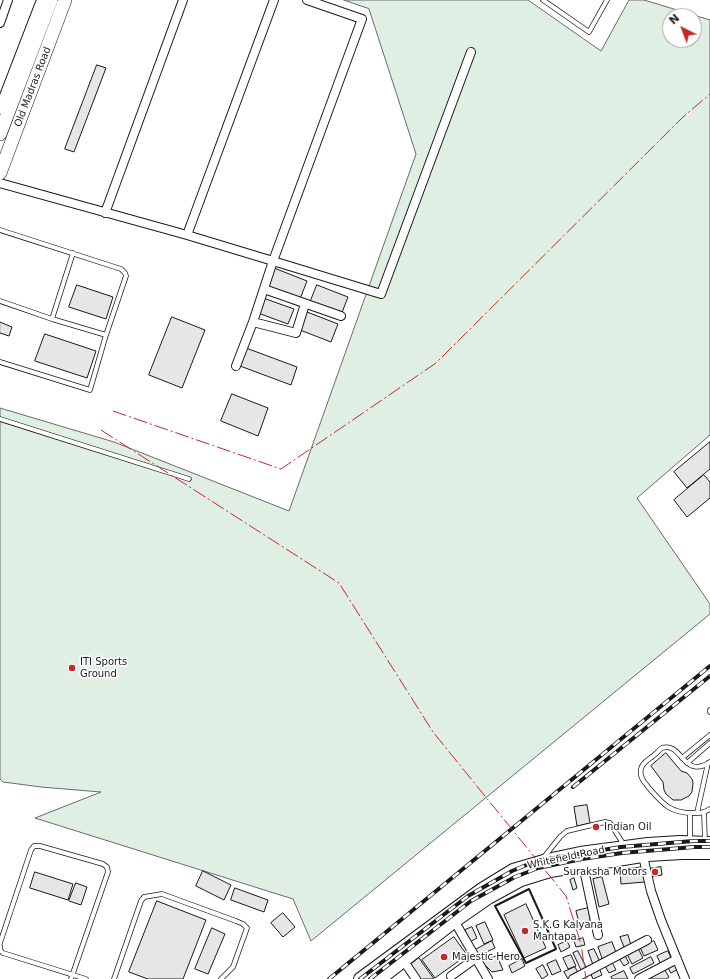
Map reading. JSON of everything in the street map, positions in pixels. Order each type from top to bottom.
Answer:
[{"type":"highway","name":"Old Madras Road","points":[[0,134],[51,0]]},
{"type":"highway","name":"Old Madras Road","points":[[0,173],[65,0]]},
{"type":"main road","name":"Whitefield Road","points":[[381,979],[482,889],[513,870],[580,853],[648,844],[690,842],[708,846]]},
{"type":"main road","name":"Whitefield Road","points":[[360,979],[452,917],[521,880],[550,871],[583,865],[643,856],[682,853],[708,846]]},
{"type":"street","points":[[0,23],[8,0]]},
{"type":"street","points":[[0,109],[42,0]]},
{"type":"street","points":[[105,213],[183,0]]},
{"type":"street","points":[[187,235],[274,0]]},
{"type":"street","points":[[236,366],[362,19],[307,0]]},
{"type":"street","points":[[0,183],[187,235],[381,294],[471,52]]},
{"type":"street","points":[[264,289],[341,316]]},
{"type":"street","points":[[253,322],[296,333],[306,304]]},
{"type":"street","points":[[643,856],[651,891],[685,979]]},
{"type":"street","points":[[583,865],[598,935]]},
{"type":"street","points":[[452,917],[488,979]]},
{"type":"street","points":[[574,979],[647,940]]},
{"type":"street","points":[[451,976],[476,958]]},
{"type":"street","points":[[639,979],[677,959]]},
{"type":"street","points":[[403,960],[416,979]]},
{"type":"lane","points":[[543,0],[589,32],[608,0]]},
{"type":"lane","points":[[0,230],[121,269],[125,273],[124,283],[106,335],[90,390],[0,362]]},
{"type":"lane","points":[[52,319],[73,253]]},
{"type":"lane","points":[[0,301],[52,319],[106,335]]},
{"type":"lane","points":[[0,419],[190,478]]},
{"type":"lane","points":[[682,758],[710,734]]},
{"type":"lane","points":[[687,763],[710,744]]},
{"type":"lane","points":[[709,762],[698,767],[687,763],[674,750],[662,748],[642,765],[640,774],[642,780],[667,807],[678,812],[710,815]]},
{"type":"lane","points":[[697,813],[709,762]]},
{"type":"lane","points":[[704,814],[710,809]]},
{"type":"lane","points":[[690,813],[690,842]]},
{"type":"lane","points":[[704,814],[708,846]]},
{"type":"lane","points":[[540,862],[560,837],[567,832],[605,822],[610,823],[616,830],[624,847]]},
{"type":"lane","points":[[0,943],[31,850],[34,846],[40,846],[103,864],[107,867],[108,872],[74,974],[71,979]]},
{"type":"lane","points":[[114,979],[141,901],[144,897],[162,894],[236,921],[243,924],[247,928],[233,967],[221,979]]},
{"type":"lane","points":[[0,946],[0,950],[3,953],[86,979]]},
{"type":"green space","points":[[344,0],[528,0],[601,51],[629,0],[644,0],[670,8],[662,8],[662,48],[702,48],[702,18],[710,20],[710,435],[637,498],[710,604],[710,614],[311,941],[293,899],[35,818],[101,792],[41,787],[3,782],[0,779],[0,408],[114,442],[289,511],[416,154],[369,9]]},
{"type":"building","points":[[97,65],[106,68],[74,152],[65,149]]},
{"type":"building","points":[[274,268],[307,281],[300,299],[267,287]]},
{"type":"building","points":[[77,285],[113,297],[106,319],[69,307]]},
{"type":"building","points":[[317,285],[348,297],[341,315],[310,303]]},
{"type":"building","points":[[263,298],[294,309],[288,324],[258,313]]},
{"type":"building","points":[[307,312],[338,324],[331,342],[300,330]]},
{"type":"building","points":[[172,317],[205,330],[182,388],[149,375]]},
{"type":"building","points":[[0,322],[12,327],[9,336],[0,333]]},
{"type":"building","points":[[45,334],[96,351],[87,378],[35,361]]},
{"type":"building","points":[[246,348],[297,367],[291,385],[240,366]]},
{"type":"building","points":[[232,394],[268,408],[258,436],[221,421]]},
{"type":"building","points":[[710,442],[710,469],[687,488],[674,472]]},
{"type":"building","points":[[704,475],[710,482],[710,498],[687,517],[674,500]]},
{"type":"building","points":[[666,753],[681,771],[687,773],[692,779],[692,792],[689,796],[681,800],[673,800],[666,794],[663,782],[651,766]]},
{"type":"building","points":[[587,805],[590,823],[577,826],[574,807]]},
{"type":"building","points":[[644,867],[645,882],[621,884],[620,870]]},
{"type":"building","name":"Suraksha Motors","points":[[661,867],[662,875],[649,877],[648,869]]},
{"type":"building","points":[[203,871],[231,885],[224,900],[196,886]]},
{"type":"building","points":[[35,872],[73,884],[68,900],[30,888]]},
{"type":"building","points":[[602,877],[609,904],[599,907],[593,879]]},
{"type":"building","points":[[574,878],[577,888],[573,890],[570,880]]},
{"type":"building","points":[[76,883],[87,887],[81,905],[69,901]]},
{"type":"building","points":[[235,888],[268,900],[264,912],[231,900]]},
{"type":"building","points":[[157,901],[206,920],[183,979],[148,979],[129,972]]},
{"type":"building","name":"S.K.G Kalyana Mantapa","points":[[526,904],[546,948],[524,958],[504,915]]},
{"type":"building","points":[[588,908],[591,924],[580,927],[576,911]]},
{"type":"building","points":[[283,913],[295,927],[283,937],[271,923]]},
{"type":"building","points":[[485,922],[493,940],[484,944],[476,926]]},
{"type":"building","points":[[472,927],[477,938],[470,942],[465,930]]},
{"type":"building","points":[[212,928],[225,934],[208,974],[195,969]]},
{"type":"building","points":[[628,935],[631,945],[624,947],[620,937]]},
{"type":"building","name":"Majestic Hero","points":[[454,937],[467,955],[435,978],[422,960]]},
{"type":"building","points":[[583,938],[585,945],[576,947],[574,941]]},
{"type":"building","points":[[492,941],[495,948],[478,956],[475,950]]},
{"type":"building","points":[[567,941],[570,947],[561,952],[558,945]]},
{"type":"building","points":[[654,941],[658,950],[644,956],[640,947]]},
{"type":"building","points":[[612,942],[617,955],[603,961],[598,947]]},
{"type":"building","points":[[638,948],[643,958],[632,964],[627,954]]},
{"type":"building","points":[[594,949],[600,962],[593,965],[588,951]]},
{"type":"building","points":[[578,951],[586,967],[581,970],[573,953]]},
{"type":"building","points":[[668,951],[672,960],[661,965],[657,956]]},
{"type":"building","points":[[571,955],[576,966],[568,969],[563,958]]},
{"type":"building","points":[[497,956],[503,970],[492,972],[482,962]]},
{"type":"building","points":[[625,956],[629,963],[624,966],[620,960]]},
{"type":"building","points":[[651,957],[654,963],[633,974],[630,968]]},
{"type":"building","points":[[419,958],[434,979],[419,979],[410,965]]},
{"type":"building","points":[[522,959],[525,966],[512,973],[509,966]]},
{"type":"building","points":[[556,960],[561,971],[552,975],[547,964]]},
{"type":"building","points":[[674,961],[678,969],[671,973],[666,965]]},
{"type":"building","points":[[612,962],[616,970],[609,973],[605,966]]},
{"type":"building","points":[[543,965],[548,975],[542,979],[536,969]]},
{"type":"building","points":[[575,967],[579,975],[568,979],[564,972]]},
{"type":"building","points":[[663,967],[669,977],[666,979],[643,979]]},
{"type":"building","points":[[599,968],[602,975],[593,979],[590,972]]},
{"type":"building","points":[[624,971],[628,979],[612,979],[611,977]]},
{"type":"railway","points":[[329,979],[710,666]]},
{"type":"railway","points":[[573,787],[710,676]]},
{"type":"railway","points":[[360,979],[468,896],[512,871],[536,861],[621,847],[710,841]]},
{"type":"railway","points":[[370,979],[471,901],[515,877],[538,868],[622,853],[710,847]]},
{"type":"wall","points":[[529,889],[556,949],[526,963],[495,906],[529,889]]},
{"type":"power","points":[[113,411],[281,469],[436,363],[683,117],[710,94]]},
{"type":"power","points":[[101,430],[339,583],[433,732],[566,896],[581,944],[586,979]]},
{"type":"place","name":"ITI Sports Ground","points":[[72,668]]},
{"type":"place","name":"Indian Oil","points":[[596,827]]},
{"type":"place","name":"Suraksha Motors","points":[[655,872]]},
{"type":"place","name":"S.K.G Kalyana Mantapa","points":[[525,931]]},
{"type":"place","name":"Majestic Hero","points":[[444,957]]}]
